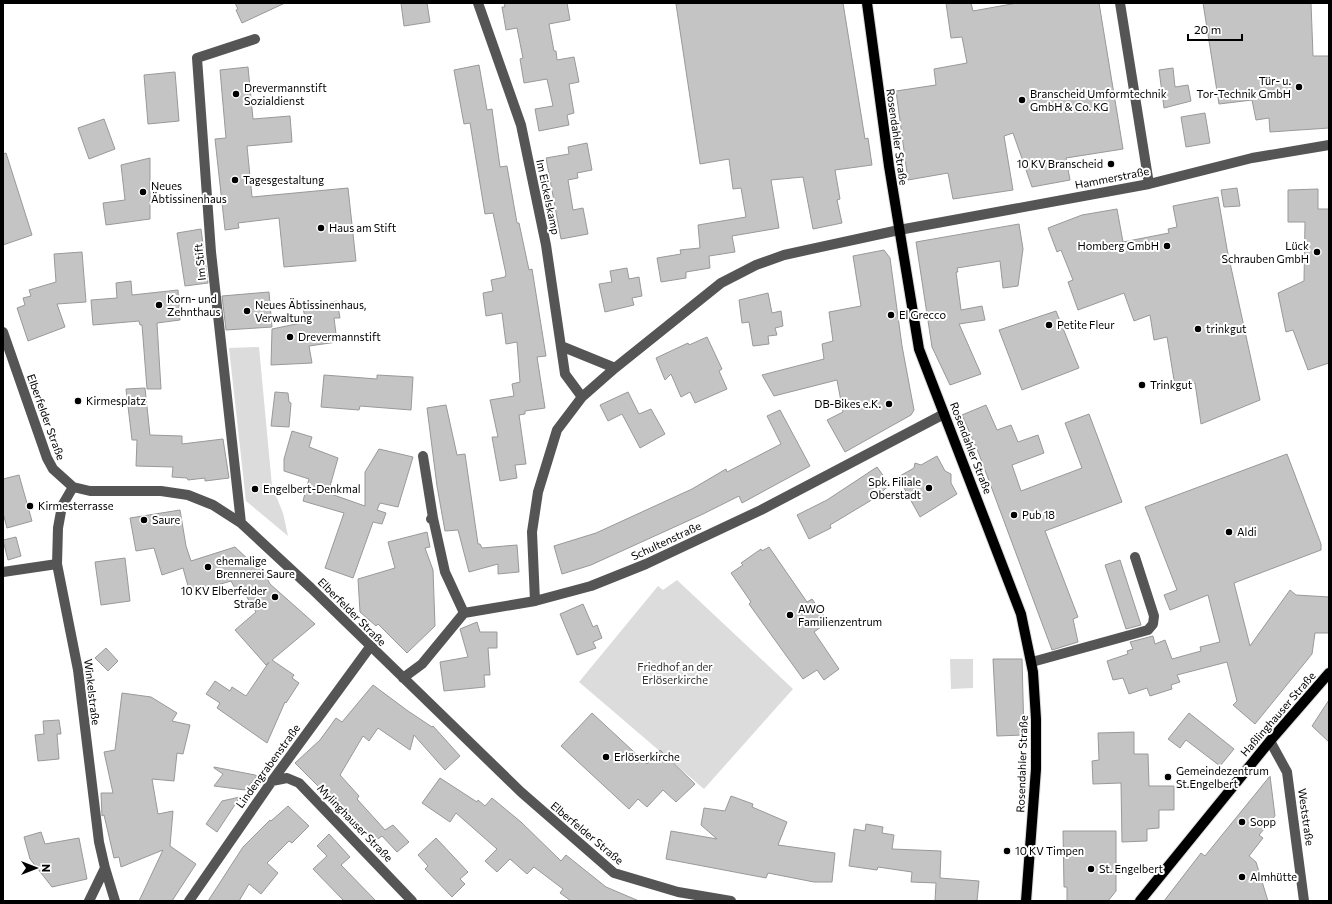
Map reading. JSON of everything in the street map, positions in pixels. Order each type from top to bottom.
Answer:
[{"type":"main road","name":"Rosendahler Straße","points":[[867,3],[899,230],[919,349],[1020,614],[1032,662],[1036,720],[1036,769],[1026,901]]},
{"type":"main road","name":"Haßlinghauser Straße","points":[[1140,901],[1270,741],[1329,673]]},
{"type":"street","name":"Im Eickelskamp","points":[[478,3],[521,125],[546,245],[565,374],[582,397]]},
{"type":"street","points":[[1120,3],[1149,184]]},
{"type":"street","name":"Im Stift","points":[[241,523],[211,252],[198,58],[255,39]]},
{"type":"street","name":"Hammerstraße","points":[[899,230],[1149,184],[1252,158],[1329,146]]},
{"type":"street","points":[[535,601],[532,532],[538,492],[557,430],[582,397],[615,368],[721,283],[756,265],[784,255],[899,230]]},
{"type":"street","name":"Elberfelder Straße","points":[[3,332],[47,458],[53,469],[73,487],[90,491],[161,491],[188,495],[213,505],[241,523],[311,588],[520,792],[614,873],[678,892],[731,901]]},
{"type":"street","points":[[561,346],[615,368]]},
{"type":"street","name":"Schultenstraße","points":[[464,613],[535,601],[591,586],[646,564],[760,510],[944,414]]},
{"type":"street","points":[[403,678],[422,664],[464,613],[445,572],[432,518],[423,456]]},
{"type":"street","name":"Winkelstraße","points":[[73,487],[62,506],[58,528],[57,564],[78,670],[91,783],[104,868],[114,901]]},
{"type":"street","points":[[1032,662],[1148,630],[1153,624],[1154,616],[1135,557]]},
{"type":"street","points":[[3,572],[57,564]]},
{"type":"street","name":"Lindengrabenstraße","points":[[189,901],[272,781],[370,647]]},
{"type":"street","name":"Weststraße","points":[[1270,741],[1287,772],[1304,901]]},
{"type":"street","name":"Mylinghauser Straße","points":[[272,781],[287,778],[299,783],[412,901]]},
{"type":"street","points":[[90,901],[104,868]]},
{"type":"green space","points":[[259,347],[272,486],[283,513],[288,536],[246,501],[229,348]]},
{"type":"green space","name":"Friedhof an der Erlöserkirche","points":[[677,580],[793,689],[704,789],[579,682],[658,586],[663,590]]},
{"type":"green space","points":[[950,659],[973,659],[973,688],[951,689]]},
{"type":"building","points":[[235,3],[285,3],[242,23],[236,10],[238,9]]},
{"type":"building","points":[[401,3],[427,3],[430,22],[404,26]]},
{"type":"building","points":[[504,3],[567,3],[570,20],[549,24],[557,60],[574,57],[579,82],[569,84],[574,113],[567,115],[569,125],[539,131],[535,109],[553,106],[547,79],[524,83],[520,59],[523,58],[517,28],[506,30],[502,7],[505,7]]},
{"type":"building","points":[[843,3],[865,139],[868,138],[872,165],[835,170],[840,199],[837,200],[842,223],[813,229],[803,177],[771,180],[779,228],[732,236],[735,252],[709,256],[710,268],[686,272],[686,278],[661,282],[657,258],[681,254],[680,250],[700,248],[698,225],[746,217],[741,188],[733,189],[729,159],[700,164],[676,4]]},
{"type":"building","name":"Branscheid Umformtechnik GmbH & Co. KG","points":[[946,3],[971,3],[973,11],[1017,3],[1099,3],[1123,149],[1066,158],[1070,180],[1032,187],[1013,133],[1004,136],[1013,190],[953,199],[948,173],[908,180],[896,91],[936,85],[934,69],[967,63],[962,37],[951,38]]},
{"type":"building","points":[[1203,3],[1311,3],[1313,56],[1329,56],[1329,128],[1270,132],[1269,118],[1256,120],[1252,100],[1219,104]]},
{"type":"building","points":[[479,65],[487,110],[492,109],[500,167],[507,166],[517,223],[519,223],[529,270],[532,269],[546,356],[537,357],[545,408],[525,411],[525,414],[519,415],[526,464],[515,465],[517,478],[500,481],[492,437],[498,437],[490,400],[514,396],[512,384],[520,382],[517,342],[506,344],[502,313],[486,316],[483,293],[493,291],[491,280],[505,277],[506,274],[493,213],[485,214],[470,123],[464,124],[454,70]]},
{"type":"building","points":[[248,67],[253,119],[290,116],[292,142],[247,146],[252,197],[348,188],[356,261],[284,267],[279,218],[238,223],[239,228],[225,230],[215,139],[226,138],[220,70]]},
{"type":"building","points":[[1173,68],[1175,87],[1188,85],[1191,101],[1164,108],[1159,70]]},
{"type":"building","points":[[175,72],[179,121],[148,124],[144,75]]},
{"type":"building","points":[[1205,113],[1210,143],[1186,147],[1181,117]]},
{"type":"building","points":[[104,119],[115,149],[89,159],[78,128]]},
{"type":"building","points":[[587,143],[592,170],[577,173],[578,178],[568,180],[573,210],[583,208],[588,234],[561,239],[546,158],[569,154],[568,147]]},
{"type":"building","points":[[6,153],[32,235],[3,245],[3,154]]},
{"type":"building","name":"Neues Äbtissinenhaus","points":[[150,158],[150,219],[106,225],[103,203],[125,200],[121,165]]},
{"type":"building","points":[[1237,188],[1240,206],[1224,207],[1221,190]]},
{"type":"building","name":"Lück Schrauben GmbH","points":[[1318,189],[1318,209],[1329,209],[1329,363],[1308,370],[1293,330],[1286,332],[1278,293],[1304,281],[1305,222],[1288,222],[1288,190]]},
{"type":"building","points":[[1218,197],[1227,249],[1260,400],[1201,424],[1195,383],[1175,386],[1167,337],[1154,340],[1150,315],[1134,321],[1124,293],[1078,310],[1068,282],[1073,280],[1061,250],[1057,252],[1048,228],[1082,215],[1117,209],[1123,242],[1169,233],[1168,229],[1177,227],[1173,206]]},
{"type":"building","points":[[1019,224],[1023,249],[1018,286],[1003,288],[1000,261],[957,268],[958,272],[956,272],[961,310],[982,306],[985,320],[959,324],[981,374],[950,385],[932,347],[916,242]]},
{"type":"building","points":[[201,229],[208,283],[185,286],[177,233]]},
{"type":"building","points":[[884,250],[890,258],[902,346],[914,410],[911,415],[845,452],[827,420],[843,412],[837,380],[774,396],[762,375],[824,359],[822,344],[833,341],[829,312],[861,306],[853,256]]},
{"type":"building","points":[[82,252],[86,302],[57,304],[65,327],[28,341],[17,308],[25,305],[23,298],[31,296],[29,290],[56,282],[54,254]]},
{"type":"building","points":[[627,268],[629,279],[639,277],[642,296],[632,298],[634,305],[605,312],[599,284],[612,282],[610,271]]},
{"type":"building","points":[[131,281],[132,295],[178,290],[180,320],[157,323],[161,389],[147,389],[142,325],[140,325],[139,321],[93,325],[91,300],[117,298],[116,283]]},
{"type":"building","name":"Neues Äbtissinenhaus, Verwaltung","points":[[269,292],[272,327],[226,330],[222,296]]},
{"type":"building","points":[[768,293],[772,313],[781,311],[783,326],[775,328],[777,335],[768,336],[769,344],[753,346],[749,322],[742,323],[739,300]]},
{"type":"building","points":[[337,301],[340,318],[334,318],[337,342],[309,346],[312,363],[271,365],[272,329],[306,322],[303,308]]},
{"type":"building","points":[[1056,311],[1079,368],[1022,390],[999,330]]},
{"type":"building","points":[[707,337],[722,369],[719,371],[727,389],[695,403],[690,392],[681,397],[671,374],[665,380],[656,358],[688,343],[689,345]]},
{"type":"building","points":[[324,375],[377,379],[377,375],[413,377],[411,410],[360,406],[359,410],[321,407]]},
{"type":"building","points":[[145,388],[150,435],[182,436],[182,444],[223,439],[229,478],[205,481],[205,478],[188,480],[187,478],[172,477],[173,467],[136,466],[137,440],[132,440],[126,389]]},
{"type":"building","points":[[275,392],[288,393],[289,402],[291,403],[289,427],[271,426]]},
{"type":"building","points":[[628,392],[639,414],[651,409],[665,434],[640,448],[622,414],[608,421],[600,405]]},
{"type":"building","points":[[446,405],[457,455],[465,454],[478,544],[480,544],[482,548],[517,545],[519,572],[498,574],[498,564],[469,572],[458,530],[445,531],[437,486],[427,408]]},
{"type":"building","points":[[986,405],[997,430],[1011,425],[1018,442],[1038,435],[1044,453],[1012,465],[1021,491],[1082,468],[1065,423],[1089,414],[1122,502],[1045,531],[1078,617],[1073,619],[1078,642],[1052,650],[979,454],[962,415]]},
{"type":"building","points":[[780,410],[810,466],[742,503],[739,496],[591,565],[562,574],[554,546],[596,533],[692,489],[726,469],[727,472],[781,444],[767,416]]},
{"type":"building","points":[[292,431],[312,437],[309,447],[338,458],[328,493],[365,506],[365,472],[379,449],[413,457],[398,507],[380,503],[377,510],[386,513],[382,524],[373,522],[353,578],[325,568],[344,513],[303,501],[309,479],[284,471],[284,459]]},
{"type":"building","points":[[1287,454],[1321,544],[1321,550],[1234,583],[1250,646],[1290,590],[1296,595],[1329,597],[1329,633],[1315,633],[1312,654],[1255,724],[1233,705],[1237,701],[1227,662],[1177,675],[1180,682],[1171,685],[1172,689],[1150,696],[1147,688],[1129,694],[1123,678],[1113,680],[1107,661],[1128,654],[1127,651],[1133,649],[1130,642],[1153,636],[1155,644],[1165,640],[1172,659],[1201,651],[1200,647],[1220,642],[1208,595],[1170,610],[1164,595],[1177,590],[1145,507]]},
{"type":"building","name":"Spk. Filiale Oberstadt","points":[[937,456],[945,471],[951,474],[951,483],[957,494],[920,517],[898,477],[914,468],[915,463],[921,465]]},
{"type":"building","points":[[877,467],[890,485],[870,501],[830,525],[831,528],[809,539],[797,515],[827,500]]},
{"type":"building","points":[[19,475],[32,521],[7,528],[3,513],[3,479]]},
{"type":"building","points":[[180,510],[186,546],[191,561],[235,547],[250,561],[256,558],[270,584],[315,624],[272,660],[294,675],[292,678],[299,683],[286,703],[285,702],[267,743],[217,708],[220,703],[206,694],[215,681],[230,691],[232,687],[246,696],[269,662],[266,665],[235,630],[256,612],[242,589],[237,592],[231,581],[190,593],[183,568],[162,575],[154,548],[136,551],[130,518]]},
{"type":"building","points":[[427,532],[430,547],[425,548],[433,570],[435,626],[407,653],[378,624],[376,626],[360,612],[358,579],[395,568],[388,542]]},
{"type":"building","points":[[16,537],[21,556],[8,560],[3,540]]},
{"type":"building","name":"AWO Familienzentrum","points":[[769,547],[807,602],[812,599],[828,622],[814,632],[839,669],[824,680],[817,670],[803,679],[749,604],[751,602],[731,573],[743,565],[741,563],[761,549],[762,551]]},
{"type":"building","points":[[125,558],[130,601],[101,605],[95,562]]},
{"type":"building","points":[[1120,560],[1141,625],[1126,629],[1105,565]]},
{"type":"building","points":[[583,604],[593,627],[597,625],[602,638],[593,642],[596,648],[577,655],[560,614]]},
{"type":"building","points":[[477,622],[480,632],[497,632],[497,648],[488,648],[490,675],[484,675],[485,687],[444,691],[440,662],[468,657],[460,629]]},
{"type":"building","points":[[106,648],[118,661],[108,671],[95,658]]},
{"type":"building","points":[[993,659],[1022,659],[1024,735],[997,736]]},
{"type":"building","points":[[373,685],[408,711],[432,727],[433,726],[460,756],[445,770],[414,735],[410,750],[378,728],[369,741],[363,736],[340,775],[359,796],[357,799],[385,830],[393,825],[409,842],[397,852],[382,836],[375,841],[345,809],[343,811],[295,763],[320,740],[336,718],[342,722]]},
{"type":"building","points":[[122,693],[151,697],[177,713],[172,721],[190,725],[183,754],[177,753],[174,781],[152,779],[158,814],[173,811],[170,846],[196,864],[172,901],[139,901],[163,850],[121,867],[119,857],[114,858],[104,815],[102,816],[101,793],[113,793],[104,752],[115,750]]},
{"type":"building","points":[[1329,700],[1329,742],[1312,726]]},
{"type":"building","name":"Erlöserkirche","points":[[592,713],[647,764],[660,750],[695,784],[676,802],[663,790],[647,807],[638,799],[629,809],[561,746]]},
{"type":"building","points":[[1189,713],[1234,749],[1220,766],[1186,740],[1180,748],[1168,739]]},
{"type":"building","points":[[59,720],[61,734],[57,734],[59,759],[38,761],[35,735],[44,734],[43,721]]},
{"type":"building","points":[[1134,732],[1134,754],[1148,754],[1149,786],[1174,786],[1174,810],[1159,810],[1159,828],[1147,829],[1147,841],[1122,842],[1121,783],[1093,784],[1092,761],[1099,760],[1098,733]]},
{"type":"building","points":[[214,767],[257,776],[245,790],[214,786],[223,774]]},
{"type":"building","points":[[1270,776],[1275,816],[1259,835],[1263,838],[1249,856],[1256,862],[1268,901],[1164,901],[1201,853],[1205,856]]},
{"type":"building","points":[[440,778],[477,802],[478,800],[485,806],[492,798],[521,822],[561,861],[566,855],[606,887],[639,901],[571,901],[560,893],[563,889],[534,867],[527,874],[510,859],[497,872],[485,861],[497,849],[456,813],[450,822],[422,803]]},
{"type":"building","points":[[731,796],[753,804],[752,807],[787,822],[778,845],[835,853],[832,882],[814,882],[768,873],[766,878],[666,859],[671,831],[717,839],[701,825],[704,808],[725,811]]},
{"type":"building","points":[[240,797],[217,832],[206,824],[222,801]]},
{"type":"building","points":[[288,806],[309,826],[292,843],[289,841],[267,863],[278,873],[261,894],[249,884],[239,901],[208,901],[243,847],[270,820],[271,821]]},
{"type":"building","points":[[866,824],[883,827],[882,833],[894,835],[892,849],[941,851],[940,878],[979,881],[977,901],[935,901],[936,883],[911,882],[912,872],[878,867],[877,870],[849,866],[854,829],[865,831]]},
{"type":"building","name":"St. Engelbert","points":[[1063,831],[1116,831],[1116,891],[1108,901],[1067,901],[1067,887],[1064,887]]},
{"type":"building","points":[[41,832],[45,844],[79,838],[87,879],[52,887],[30,859],[24,837]]},
{"type":"building","points":[[329,834],[350,857],[341,865],[376,901],[344,901],[313,869],[327,856],[317,846]]},
{"type":"building","points":[[436,838],[468,872],[460,879],[465,884],[452,897],[425,869],[428,866],[418,855]]},
{"type":"place","name":"Tür- u. Tor-Technik GmbH","points":[[1299,87]]},
{"type":"place","name":"Drevermannstift Sozialdienst","points":[[236,94]]},
{"type":"place","name":"Branscheid Umformtechnik GmbH & Co. KG","points":[[1022,100]]},
{"type":"place","name":"10 KV Branscheid","points":[[1111,164]]},
{"type":"place","name":"Tagesgestaltung","points":[[235,180]]},
{"type":"place","name":"Neues Äbtissinenhaus","points":[[143,192]]},
{"type":"place","name":"Haus am Stift","points":[[321,228]]},
{"type":"place","name":"Homberg GmbH","points":[[1167,246]]},
{"type":"place","name":"Lück Schrauben GmbH","points":[[1317,252]]},
{"type":"place","name":"Korn- und Zehnthaus","points":[[159,305]]},
{"type":"place","name":"Neues Äbtissinenhaus, Verwaltung","points":[[247,311]]},
{"type":"place","name":"El Grecco","points":[[891,315]]},
{"type":"place","name":"Petite Fleur","points":[[1049,325]]},
{"type":"place","name":"trinkgut","points":[[1198,329]]},
{"type":"place","name":"Drevermannstift","points":[[290,337]]},
{"type":"place","name":"Trinkgut","points":[[1142,385]]},
{"type":"place","name":"Kirmesplatz","points":[[78,401]]},
{"type":"place","name":"DB-Bikes e.K.","points":[[889,404]]},
{"type":"place","name":"Spk. Filiale Oberstadt","points":[[929,488]]},
{"type":"place","name":"Engelbert-Denkmal","points":[[255,489]]},
{"type":"place","name":"Kirmesterrasse","points":[[30,506]]},
{"type":"place","name":"Pub 18","points":[[1014,515]]},
{"type":"place","name":"Saure","points":[[144,520]]},
{"type":"place","name":"Aldi","points":[[1229,532]]},
{"type":"place","name":"ehemalige Brennerei Saure","points":[[208,567]]},
{"type":"place","name":"10 KV Elberfelder Straße","points":[[275,597]]},
{"type":"place","name":"AWO Familienzentrum","points":[[790,615]]},
{"type":"place","name":"Erlöserkirche","points":[[606,757]]},
{"type":"place","name":"Gemeindezentrum St.Engelbert","points":[[1168,777]]},
{"type":"place","name":"Sopp","points":[[1242,822]]},
{"type":"place","name":"10 KV Timpen","points":[[1007,851]]},
{"type":"place","name":"St. Engelbert","points":[[1091,869]]},
{"type":"place","name":"Almhütte","points":[[1242,877]]}]
